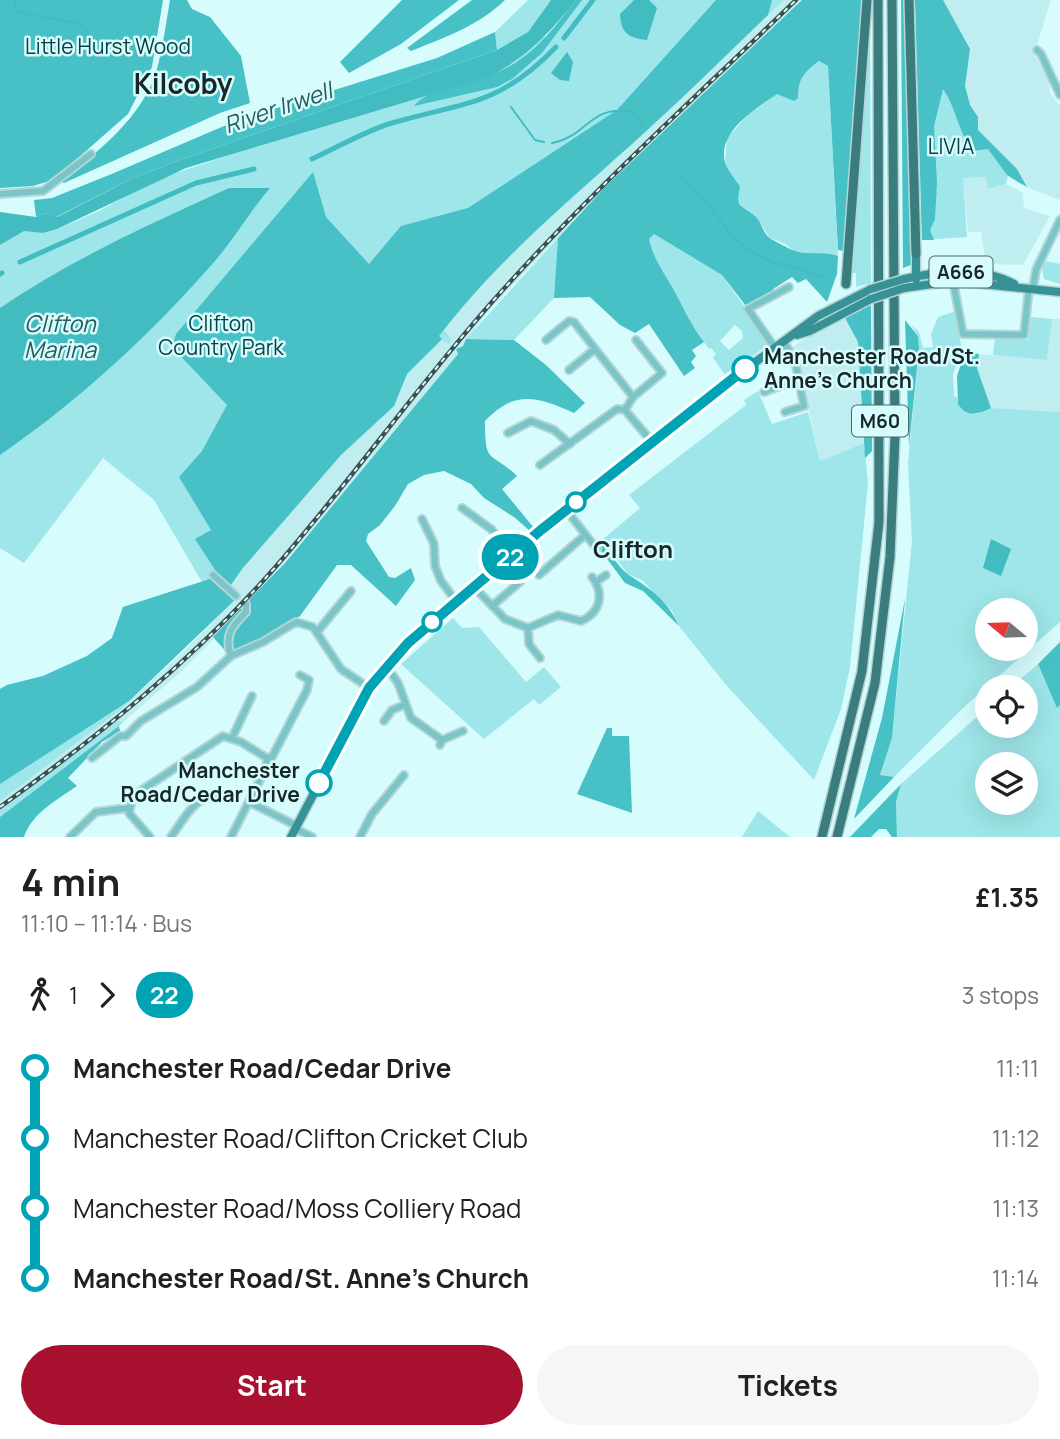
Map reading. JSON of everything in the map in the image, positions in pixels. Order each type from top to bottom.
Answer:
[{"type":"highway","points":[[846,284],[867,0]]},
{"type":"highway","name":"M60","points":[[822,837],[862,671],[879,522],[878,0]]},
{"type":"highway","name":"M60","points":[[837,837],[875,684],[890,557],[895,449],[892,0]]},
{"type":"highway","points":[[909,0],[916,254]]},
{"type":"main road","points":[[916,254],[933,273]]},
{"type":"main road","points":[[916,254],[916,276]]},
{"type":"main road","name":"A666","points":[[906,284],[916,276],[933,273],[988,275],[1016,285]]},
{"type":"main road","name":"A666","points":[[295,831],[369,688],[386,666],[456,601],[566,510],[775,348],[848,298],[906,284],[953,281],[1016,285],[1060,292]]},
{"type":"main road","points":[[846,284],[848,298],[862,303]]},
{"type":"main road","name":"A666","points":[[794,335],[810,331],[862,303],[871,294]]},
{"type":"street","points":[[1037,50],[1060,95]]},
{"type":"street","points":[[1050,74],[1060,69]]},
{"type":"street","points":[[0,194],[43,191],[91,154]]},
{"type":"street","points":[[953,281],[963,334],[1024,335],[1036,270],[1058,230],[1060,220]]},
{"type":"street","points":[[775,348],[748,309],[789,287]]},
{"type":"street","points":[[545,340],[572,321],[633,397]]},
{"type":"street","points":[[625,410],[633,397],[662,373],[636,340]]},
{"type":"street","points":[[784,342],[795,361],[804,406],[785,412]]},
{"type":"street","points":[[569,370],[595,349]]},
{"type":"street","points":[[764,392],[798,379]]},
{"type":"street","points":[[540,465],[617,408],[625,410],[652,442]]},
{"type":"street","points":[[508,433],[531,421],[554,430],[570,444]]},
{"type":"street","points":[[463,508],[470,516],[491,529],[512,555]]},
{"type":"street","points":[[566,510],[597,549]]},
{"type":"street","points":[[422,519],[434,544],[435,566],[441,582],[456,601]]},
{"type":"street","points":[[539,575],[585,535]]},
{"type":"street","points":[[213,575],[236,596]]},
{"type":"street","points":[[474,587],[511,622],[528,628],[558,615],[576,621],[586,619],[598,607],[594,580],[606,575]]},
{"type":"street","points":[[492,606],[516,589],[520,582]]},
{"type":"street","points":[[317,632],[351,591]]},
{"type":"street","points":[[231,656],[228,636],[234,623],[246,612],[246,604]]},
{"type":"street","points":[[575,631],[576,621]]},
{"type":"street","points":[[92,758],[120,736],[127,737],[141,721],[197,687],[231,656],[263,642],[296,622],[308,623],[341,669],[369,688]]},
{"type":"street","points":[[528,628],[531,650],[540,658]]},
{"type":"street","points":[[523,656],[531,650]]},
{"type":"street","points":[[386,666],[398,683],[404,705],[414,721],[441,742],[463,731]]},
{"type":"street","points":[[145,835],[131,817],[128,808],[137,791],[220,737],[232,738],[267,758],[272,757],[307,690],[309,680],[300,675]]},
{"type":"street","points":[[232,738],[253,695]]},
{"type":"street","points":[[384,721],[392,710],[404,705]]},
{"type":"street","points":[[231,837],[266,768],[267,758]]},
{"type":"street","points":[[360,837],[372,814],[404,775]]},
{"type":"street","points":[[171,837],[195,805],[216,796]]},
{"type":"street","points":[[249,802],[295,831],[312,837]]},
{"type":"street","points":[[70,837],[96,812],[128,808]]},
{"type":"shaded area","points":[[784,0],[802,0],[605,187],[485,315],[462,346],[456,349],[459,353],[263,588],[184,669],[119,726],[0,817],[0,784],[129,701],[184,651],[239,595],[231,585],[242,569],[341,455],[394,406],[407,374],[442,339],[449,343],[452,340],[444,330],[469,296],[534,230],[651,127]]},
{"type":"shaded area","points":[[943,0],[1051,0],[1034,54],[1049,81],[1050,93],[1060,106],[1060,200],[1027,187],[1017,169],[978,130],[978,117],[970,105],[965,86],[970,49]]},
{"type":"shaded area","points":[[986,177],[989,189],[1006,184],[1023,193],[1024,208],[1050,216],[1023,265],[986,264],[981,232],[968,232],[963,178]]},
{"type":"shaded area","points":[[844,316],[858,342],[864,443],[820,461],[797,358],[790,348]]},
{"type":"shaded area","points":[[1052,319],[1060,319],[1060,412],[991,408],[977,368],[979,354],[1047,360]]},
{"type":"green space","name":"Little Hurst Wood","points":[[0,0],[163,0],[152,67],[128,114],[53,180],[33,186],[0,188]]},
{"type":"green space","points":[[170,0],[187,0],[192,9],[210,17],[241,56],[250,103],[220,113],[64,183],[60,181],[118,132],[141,103],[157,69]]},
{"type":"green space","points":[[402,0],[459,0],[401,44],[349,73],[340,62]]},
{"type":"green space","points":[[472,0],[505,0],[484,17],[461,30],[411,51],[407,48]]},
{"type":"green space","points":[[528,0],[551,0],[528,32],[497,50],[495,32]]},
{"type":"green space","name":"Clifton Country Park","points":[[576,0],[784,0],[487,279],[444,330],[452,340],[449,344],[442,340],[407,374],[394,406],[341,455],[242,569],[231,585],[240,595],[120,710],[0,801],[0,689],[43,676],[87,656],[112,638],[123,607],[202,582],[154,500],[103,458],[24,563],[0,548],[0,245],[24,230],[43,233],[57,229],[97,212],[158,179],[281,138],[549,35]]},
{"type":"green space","points":[[576,0],[582,0],[542,53],[512,79],[497,87],[414,106],[433,93],[487,76],[520,60],[546,36]]},
{"type":"green space","points":[[716,0],[772,0],[768,15],[667,112],[531,235],[483,284],[439,336],[442,339],[407,374],[394,406],[341,455],[242,569],[231,585],[240,595],[129,701],[0,784],[0,689],[43,676],[87,656],[112,638],[123,607],[219,576],[195,539],[211,530],[179,477],[202,451],[227,405],[172,347],[176,334],[313,172],[326,217],[369,264],[401,226],[468,208],[617,110]]},
{"type":"green space","points":[[802,0],[863,0],[844,251],[838,250],[828,66],[819,61],[809,69],[799,86],[798,98],[794,101],[777,94],[740,122],[727,141],[725,163],[740,187],[739,203],[757,218],[768,237],[795,251],[838,256],[837,274],[827,302],[806,279],[798,283],[792,277],[773,289],[775,292],[746,306],[722,275],[654,234],[649,239],[654,254],[704,342],[692,350],[696,356],[691,362],[695,368],[684,376],[649,324],[635,333],[620,325],[590,297],[554,298],[558,238],[605,187]]},
{"type":"green space","points":[[901,0],[906,0],[913,264],[903,268]]},
{"type":"green space","name":"LIVIA","points":[[915,0],[943,0],[970,49],[965,86],[970,105],[978,117],[978,130],[1016,169],[1022,185],[1008,176],[1006,184],[988,189],[986,177],[963,178],[967,237],[922,240]]},
{"type":"green space","name":"LIVIA","points":[[915,0],[943,0],[970,49],[965,86],[970,105],[978,117],[978,130],[1017,169],[1027,187],[1007,175],[988,149],[973,151],[943,89],[934,126],[937,183],[935,219],[930,230],[934,240],[922,240]]},
{"type":"green space","points":[[870,17],[871,283],[856,287],[856,273],[851,273]]},
{"type":"green space","points":[[495,32],[497,50],[180,160],[133,178],[56,217],[46,213],[36,217],[34,200],[52,198],[238,120],[437,58]]},
{"type":"green space","points":[[819,61],[828,66],[838,256],[793,251],[786,244],[770,238],[756,217],[746,213],[741,206],[725,162],[727,138],[748,115],[777,94],[798,98],[802,76]]},
{"type":"green space","points":[[654,234],[722,275],[770,343],[726,376],[713,358],[716,354],[699,335],[660,267],[649,239]],"holes":[[[735,325],[742,331],[743,338],[729,350],[720,341]]]},
{"type":"green space","points":[[558,238],[554,298],[514,340],[466,339]]},
{"type":"green space","points":[[1046,261],[1060,264],[1060,284],[1044,279],[1042,268]]},
{"type":"green space","points":[[871,305],[872,451],[865,458],[858,342],[844,316]]},
{"type":"green space","points":[[956,311],[962,352],[953,374],[954,396],[957,397],[958,404],[977,414],[991,408],[1060,412],[1060,622],[1038,642],[1038,598],[975,598],[975,662],[1015,662],[1000,675],[975,675],[975,697],[894,777],[880,775],[892,738],[912,541],[908,463],[919,348],[918,336],[911,324],[919,332],[923,348],[933,347],[931,334],[938,317]]},
{"type":"green space","points":[[1031,317],[1052,319],[1047,360],[993,355],[995,338],[1028,340]]},
{"type":"green space","points":[[905,320],[918,336],[919,348],[909,446]]},
{"type":"green space","points":[[466,339],[514,340],[546,365],[585,403],[574,413],[538,400],[517,400],[506,404],[485,421],[488,451],[517,476],[502,489],[534,528],[530,531],[484,498],[471,484],[444,471],[424,475],[408,484],[395,506],[380,525],[368,534],[366,541],[389,577],[395,578],[411,568],[415,580],[396,606],[351,565],[337,565],[300,616],[260,642],[229,655],[213,637],[285,563],[458,354],[456,349],[463,346]]},
{"type":"green space","points":[[965,352],[979,354],[977,368],[991,408],[977,413],[969,413],[958,404],[957,376]]},
{"type":"green space","points":[[758,391],[772,424],[808,412],[820,461],[864,443],[868,483],[850,667],[841,709],[814,780],[726,685],[679,626],[672,611],[642,580],[628,574],[602,540],[640,508],[629,495],[746,405],[744,400]]},
{"type":"green space","points":[[603,545],[625,572],[664,602],[679,626],[643,591],[625,583],[599,548]]},
{"type":"green space","points":[[905,599],[892,738],[880,775],[894,777],[854,819],[882,718]]},
{"type":"green space","points":[[453,618],[462,628],[479,627],[526,682],[544,667],[561,687],[539,705],[534,699],[484,739],[401,664]]},
{"type":"green space","points":[[1060,642],[1060,705],[1057,708],[1038,664]]},
{"type":"green space","points":[[1038,664],[1057,707],[1060,705],[1060,837],[897,837],[896,802],[901,784],[975,719],[975,738],[1038,738],[1038,675],[1025,675]]},
{"type":"green space","points":[[124,721],[0,817],[0,808],[116,722]]},
{"type":"green space","points":[[119,726],[120,731],[102,742],[68,778],[77,786],[39,814],[24,837],[0,837],[0,817]]},
{"type":"green space","points":[[607,728],[612,728],[612,736],[629,736],[632,813],[577,794]]},
{"type":"green space","points":[[901,784],[896,802],[897,837],[892,837],[886,829],[879,829],[871,837],[850,837]]},
{"type":"green space","points":[[758,811],[790,837],[742,837]]},
{"type":"water","points":[[551,0],[576,0],[536,45],[513,63],[486,78],[186,168],[57,229],[43,233],[24,231],[0,245],[0,212],[36,217],[46,213],[57,217],[133,178],[180,160],[497,50],[528,32]]},
{"type":"water","points":[[634,0],[649,0],[657,8],[647,40],[627,34],[622,26],[620,14]]},
{"type":"water","points":[[567,52],[573,62],[569,81],[560,80],[551,73]]},
{"type":"water","name":"Clifton Marina","points":[[229,188],[270,188],[215,261],[140,340],[58,412],[0,455],[0,308],[83,258]]},
{"type":"water","points":[[991,539],[1011,549],[1001,576],[983,568]]},
{"type":"waterway","points":[[14,0],[16,12],[81,24],[99,49]]},
{"type":"waterway","points":[[564,38],[593,0]]},
{"type":"waterway","points":[[312,159],[382,126],[461,105],[498,91],[517,81],[556,47]]},
{"type":"waterway","points":[[511,107],[535,140],[544,142]]},
{"type":"waterway","points":[[552,143],[574,134],[607,112],[634,112],[643,126]]},
{"type":"waterway","points":[[20,262],[196,183],[254,169]]},
{"type":"waterway","points":[[682,177],[747,249],[773,262],[822,277]]},
{"type":"railway","points":[[0,807],[142,697],[241,605],[299,539],[464,335],[528,262],[796,0]]},
{"type":"bus line","name":"22","points":[[319,783],[369,688],[408,643],[541,530],[745,369]]},
{"type":"place","name":"Manchester Road/St. Anne's Church","points":[[745,369]]},
{"type":"place","name":"Manchester Road/Cedar Drive","points":[[319,783]]},
{"type":"district","name":"Kilcoby","points":[[183,84]]},
{"type":"district","name":"Clifton","points":[[633,550]]},
{"type":"water label","name":"River Irwell","points":[[278,108]]}]
